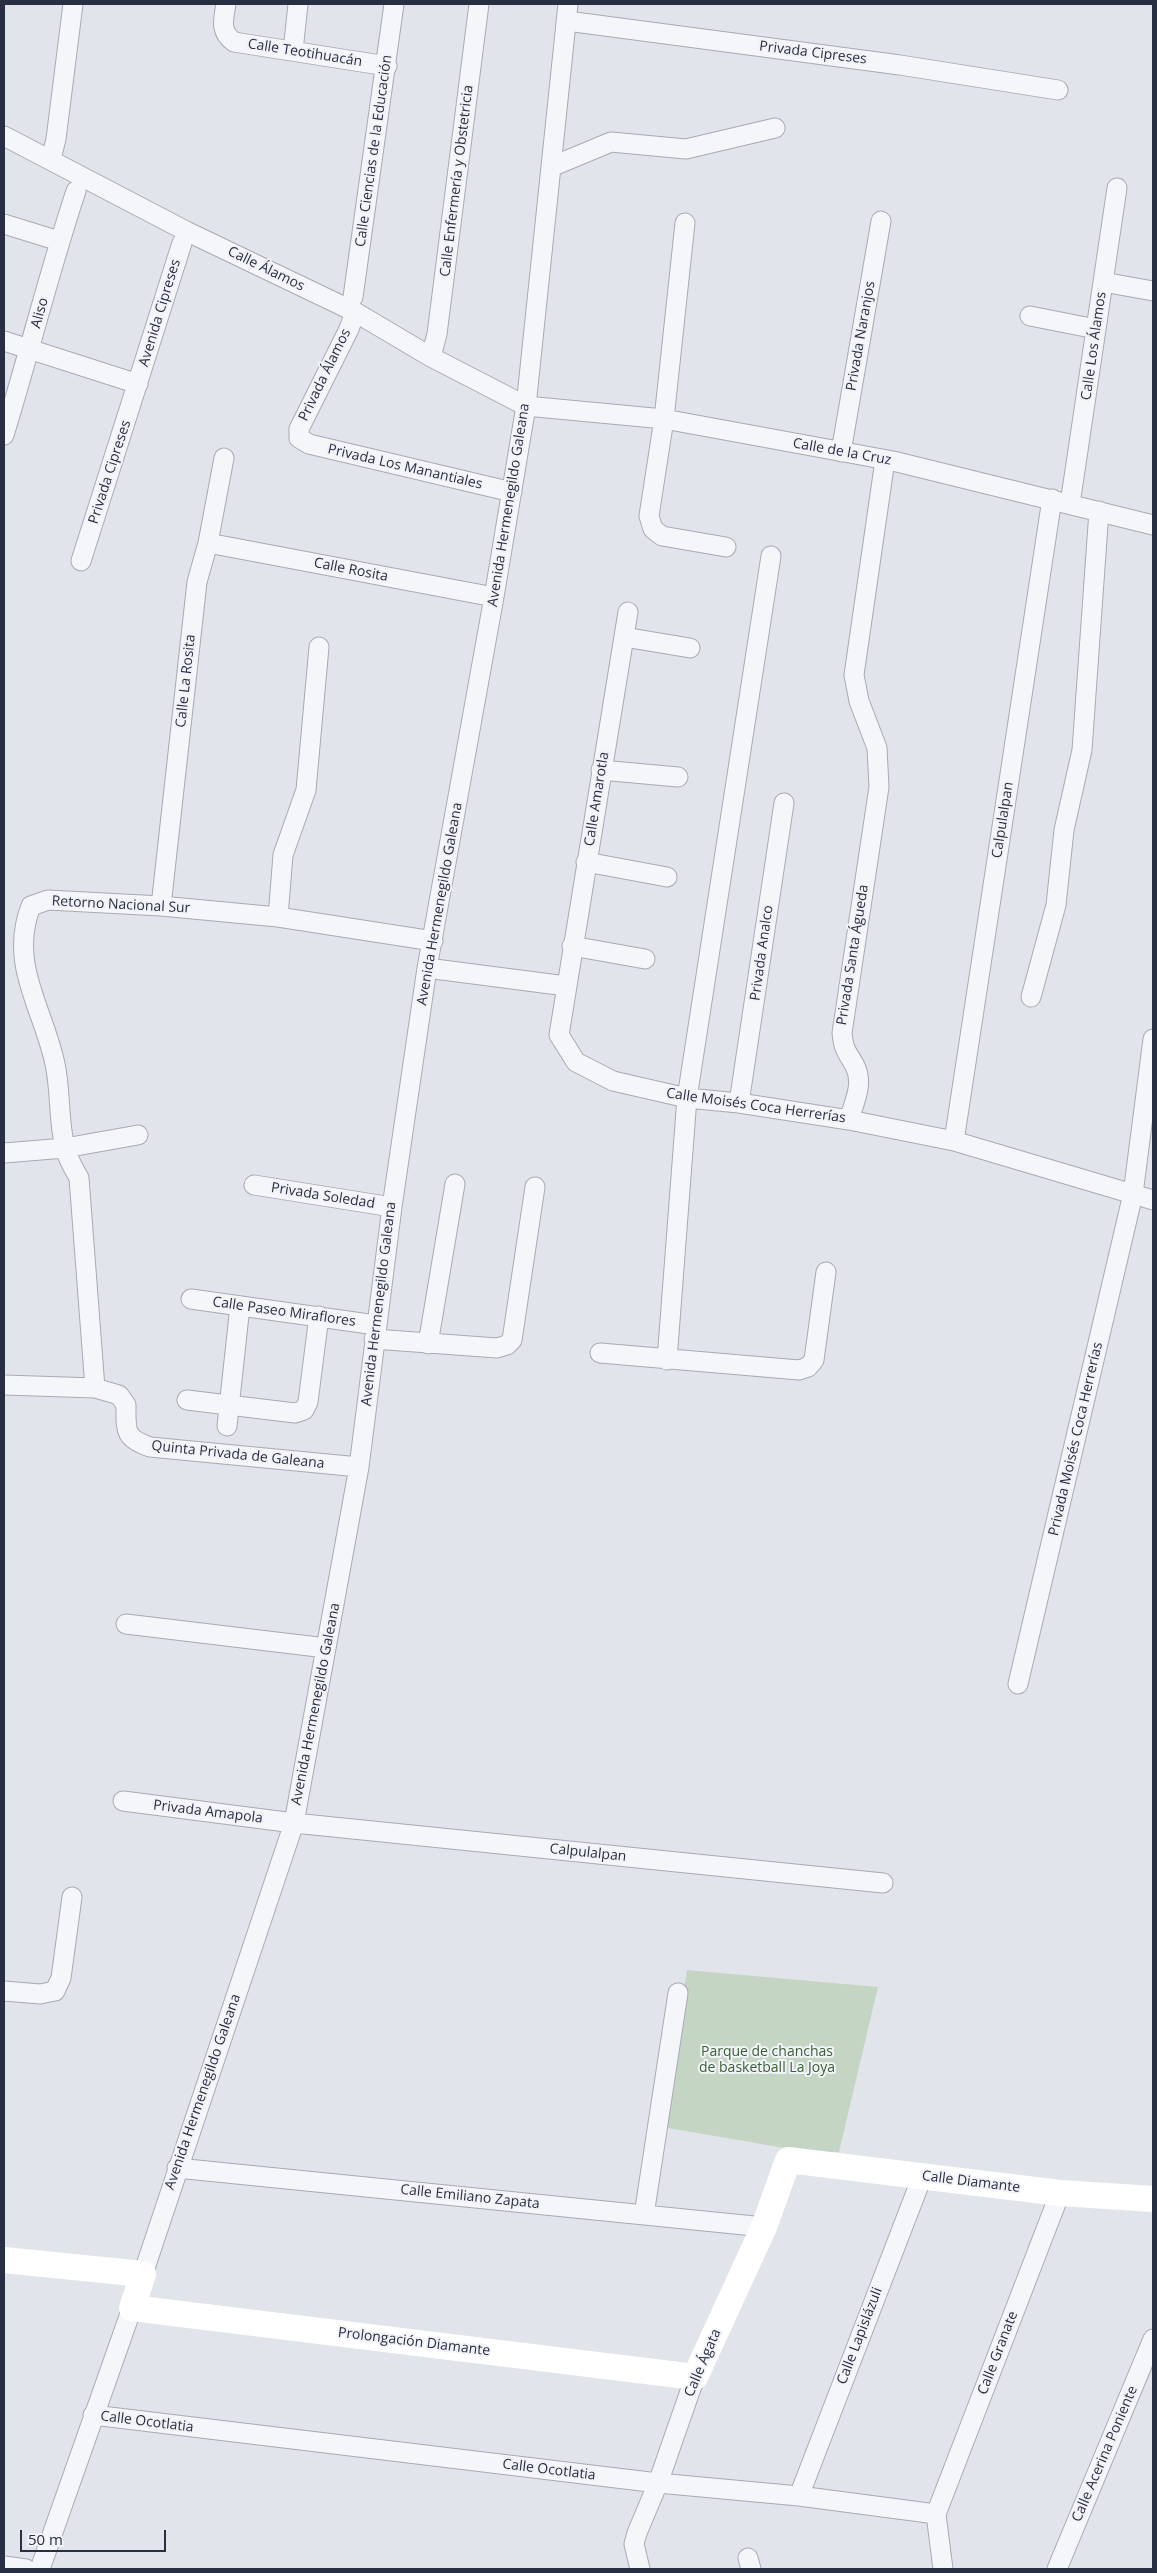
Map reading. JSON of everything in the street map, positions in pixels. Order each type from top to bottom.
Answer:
[{"type":"street","points":[[51,159],[56,139],[73,4]]},
{"type":"street","name":"Calle Teotihuacán","points":[[226,4],[222,24],[225,36],[234,42],[387,66]]},
{"type":"street","points":[[293,51],[298,4]]},
{"type":"street","name":"Calle Ciencias de la Educación","points":[[354,305],[394,4]]},
{"type":"street","name":"Calle Enfermería y Obstetricia","points":[[432,357],[437,334],[480,4]]},
{"type":"street","name":"Privada Cipreses","points":[[568,13],[1058,90]]},
{"type":"street","name":"Avenida Hermenegildo Galeana","points":[[40,2569],[132,2308],[176,2168],[294,1823],[359,1467],[392,1207],[427,968],[494,597],[526,406],[568,13]]},
{"type":"street","points":[[551,167],[611,142],[686,149],[776,128]]},
{"type":"street","name":"Calle Álamos","points":[[4,136],[186,231],[354,305],[432,357],[526,406]]},
{"type":"street","name":"Calle Los Álamos","points":[[1070,504],[1117,188]]},
{"type":"street","name":"Aliso","points":[[4,435],[31,348],[59,241],[76,191]]},
{"type":"street","name":"Privada Naranjos","points":[[841,452],[881,221]]},
{"type":"street","points":[[685,223],[664,419],[649,516],[653,529],[662,536],[726,547]]},
{"type":"street","points":[[4,224],[59,241]]},
{"type":"street","name":"Avenida Cipreses","points":[[138,384],[182,243]]},
{"type":"street","points":[[1103,282],[1153,291]]},
{"type":"street","name":"Privada Álamos","points":[[299,438],[299,429],[349,329],[354,305]]},
{"type":"street","points":[[1030,316],[1096,329]]},
{"type":"street","points":[[4,341],[31,348],[138,384]]},
{"type":"street","name":"Privada Cipreses","points":[[81,561],[138,384]]},
{"type":"street","name":"Calle de la Cruz","points":[[526,406],[664,419],[885,460],[1153,525]]},
{"type":"street","name":"Privada Los Manantiales","points":[[299,438],[309,444],[512,492]]},
{"type":"street","name":"Calle La Rosita","points":[[161,906],[197,582],[208,543],[224,458]]},
{"type":"street","name":"Privada Santa Águeda","points":[[849,1120],[859,1086],[855,1067],[844,1050],[842,1033],[879,787],[877,748],[859,701],[854,675],[885,460]]},
{"type":"street","name":"Calpulalpan","points":[[954,1141],[1052,499]]},
{"type":"street","points":[[1031,997],[1056,905],[1064,830],[1082,750],[1099,511]]},
{"type":"street","name":"Calle Rosita","points":[[208,543],[494,597]]},
{"type":"street","points":[[666,1360],[687,1098],[771,556]]},
{"type":"street","name":"Calle Amarotla","points":[[566,986],[628,612]]},
{"type":"street","points":[[624,637],[690,648]]},
{"type":"street","points":[[278,917],[283,855],[306,790],[319,647]]},
{"type":"street","points":[[601,770],[678,777]]},
{"type":"street","name":"Privada Analco","points":[[740,1103],[784,803]]},
{"type":"street","points":[[586,862],[666,877]]},
{"type":"street","name":"Retorno Nacional Sur","points":[[95,1388],[79,1178],[65,1148],[56,1064],[30,993],[26,972],[24,924],[31,906],[48,900],[161,906],[278,917],[433,941]]},
{"type":"street","points":[[572,946],[646,959]]},
{"type":"street","points":[[427,968],[566,986]]},
{"type":"street","name":"Calle Moisés Coca Herrerías","points":[[566,986],[559,1036],[576,1062],[613,1081],[687,1098],[740,1103],[849,1120],[954,1141],[1153,1200]]},
{"type":"street","name":"Privada Moisés Coca Herrerías","points":[[1018,1684],[1133,1194],[1153,1039]]},
{"type":"street","points":[[4,1154],[65,1148],[138,1135]]},
{"type":"street","points":[[428,1344],[455,1184]]},
{"type":"street","name":"Privada Soledad","points":[[254,1185],[392,1207]]},
{"type":"street","name":"Calle Paseo Miraflores","points":[[191,1299],[319,1316],[375,1332],[428,1344],[497,1348],[507,1345],[512,1340],[535,1187]]},
{"type":"street","points":[[600,1353],[799,1370],[808,1367],[814,1360],[826,1272]]},
{"type":"street","points":[[227,1426],[240,1306]]},
{"type":"street","points":[[187,1400],[295,1413],[304,1410],[308,1402],[319,1316]]},
{"type":"street","points":[[4,1385],[95,1388]]},
{"type":"street","name":"Quinta Privada de Galeana","points":[[95,1388],[119,1395],[126,1405],[126,1427],[134,1442],[150,1448],[359,1467]]},
{"type":"street","points":[[126,1624],[326,1648]]},
{"type":"street","name":"Privada Amapola","points":[[123,1801],[294,1823]]},
{"type":"street","name":"Calpulalpan","points":[[294,1823],[884,1884]]},
{"type":"street","points":[[4,1991],[40,1994],[55,1991],[61,1978],[72,1897]]},
{"type":"street","points":[[644,2214],[678,1993]]},
{"type":"street","name":"Calle Diamante","points":[[788,2160],[1060,2193],[1153,2199]]},
{"type":"street","name":"Calle Ágata","points":[[640,2569],[634,2544],[658,2483],[695,2377],[764,2227],[788,2160]]},
{"type":"street","name":"Calle Emiliano Zapata","points":[[176,2168],[764,2227]]},
{"type":"street","name":"Calle Lapislázuli","points":[[799,2496],[922,2177]]},
{"type":"street","name":"Calle Granate","points":[[936,2514],[1060,2193]]},
{"type":"street","points":[[4,2260],[143,2274]]},
{"type":"street","name":"Prolongación Diamante","points":[[132,2308],[695,2377]]},
{"type":"street","name":"Calle Acerina Poniente","points":[[1057,2569],[1153,2338]]},
{"type":"street","name":"Calle Ocotlatia","points":[[93,2416],[658,2483],[799,2496],[936,2514]]},
{"type":"street","points":[[936,2514],[948,2569]]},
{"type":"street","points":[[4,2566],[26,2569]]},
{"type":"green space","name":"Parque de chanchas de basketball La Joya","points":[[687,1970],[878,1987],[839,2152],[808,2152],[662,2127]]}]
